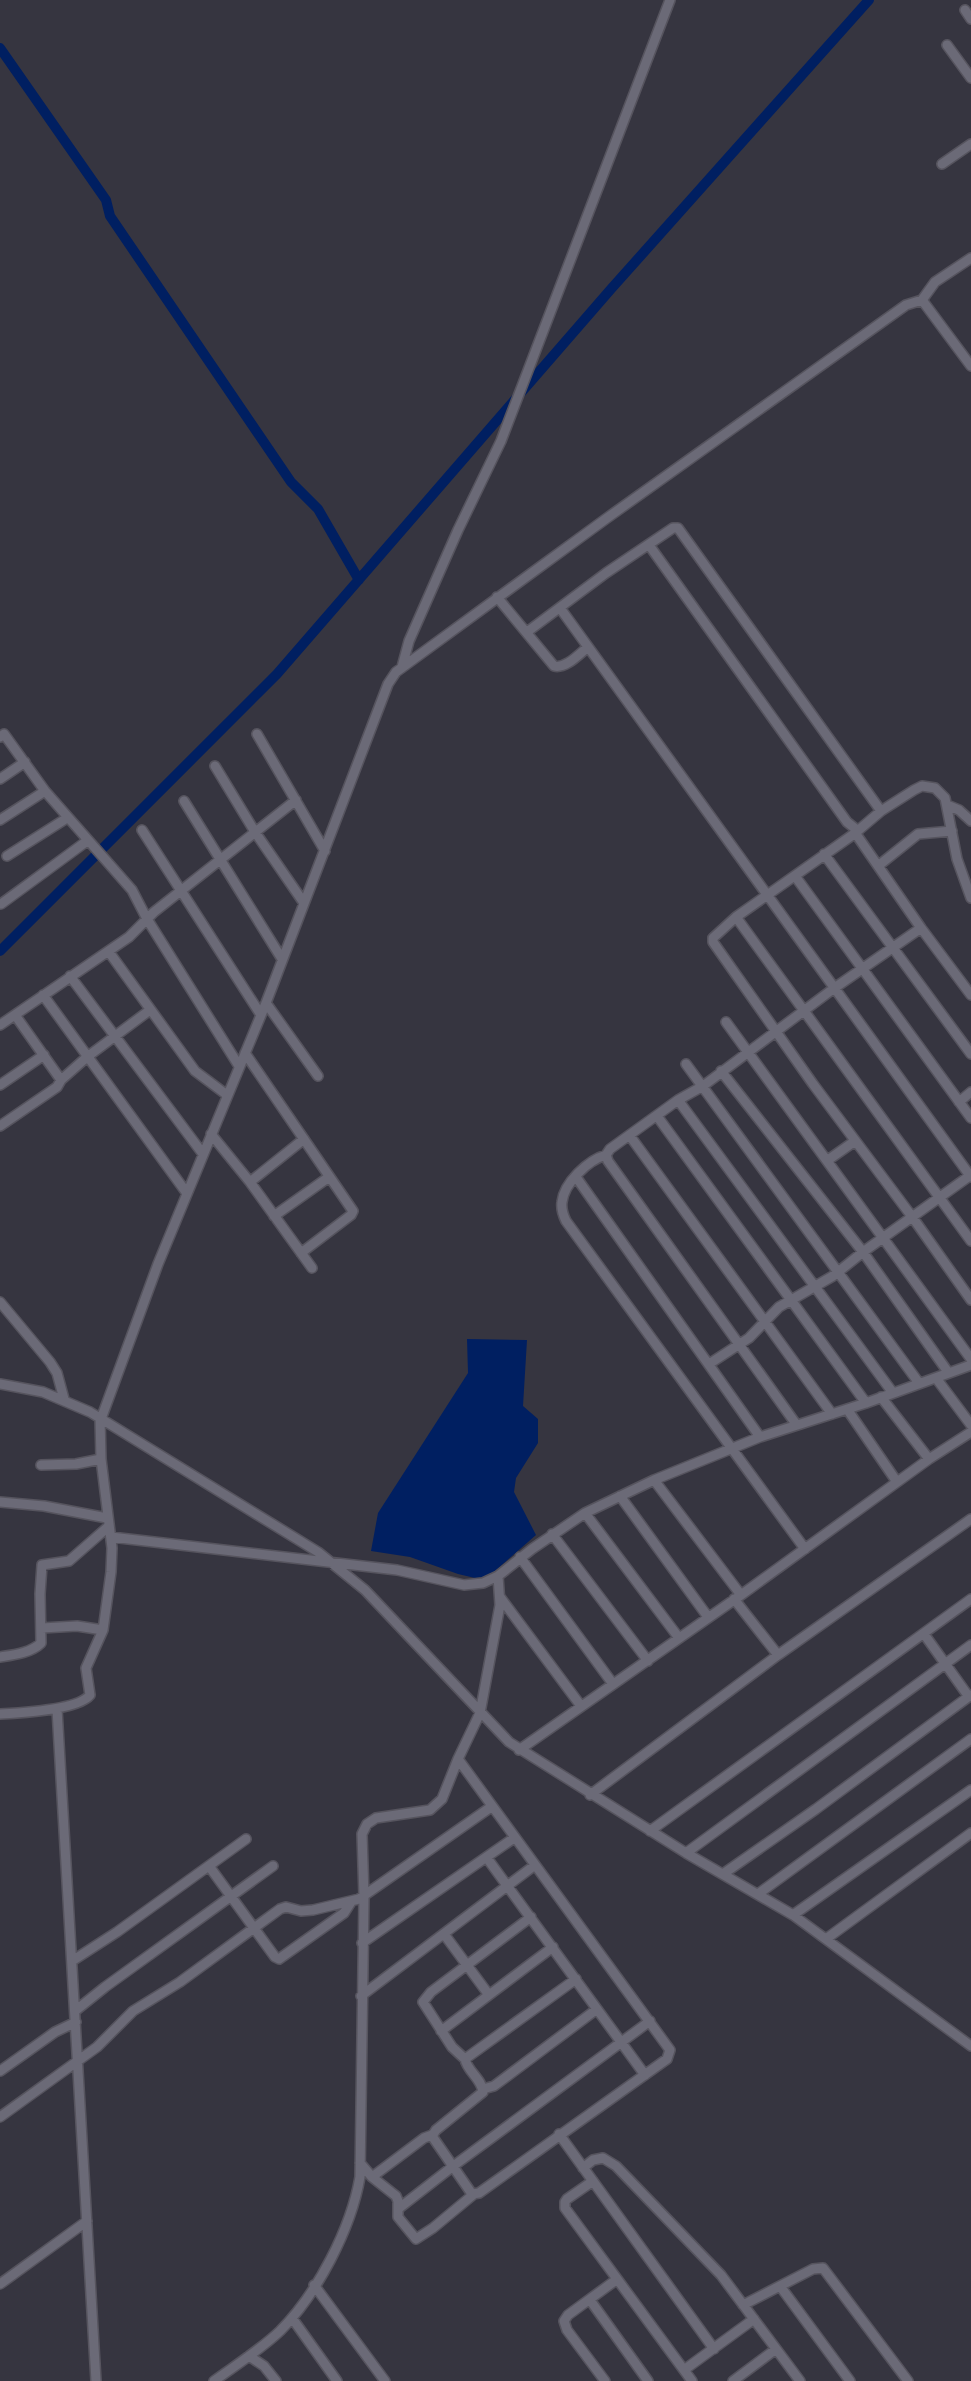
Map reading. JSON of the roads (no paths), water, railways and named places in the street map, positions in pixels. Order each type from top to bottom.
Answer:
[{"type":"street","points":[[402,667],[409,641],[458,530],[501,441],[670,0]]},
{"type":"street","points":[[964,10],[971,19]]},
{"type":"street","points":[[947,45],[971,78]]},
{"type":"street","points":[[942,164],[971,144]]},
{"type":"street","points":[[0,1714],[57,1709],[86,1700],[90,1695],[86,1668],[103,1630],[111,1572],[111,1537],[101,1459],[100,1418],[186,1192],[266,1003],[388,684],[402,667],[497,597],[906,305],[922,300],[934,282],[971,258]]},
{"type":"street","points":[[922,300],[971,366]]},
{"type":"street","points":[[527,632],[606,573],[673,528],[680,530],[881,811]]},
{"type":"street","points":[[649,545],[971,995]]},
{"type":"street","points":[[497,597],[551,663],[557,667],[565,665],[588,647]]},
{"type":"street","points":[[560,608],[833,989],[971,1176],[838,1272],[779,1307],[755,1333],[709,1364]]},
{"type":"street","points":[[1,733],[67,818],[132,890],[147,920],[239,1066]]},
{"type":"street","points":[[257,734],[325,851]]},
{"type":"street","points":[[0,779],[25,762]]},
{"type":"street","points":[[215,766],[255,832],[304,903]]},
{"type":"street","points":[[971,898],[957,859],[945,798],[935,788],[922,786],[881,811],[736,917],[716,933],[713,942],[971,1300]]},
{"type":"street","points":[[0,820],[45,791]]},
{"type":"street","points":[[0,1025],[109,952],[180,891],[296,800]]},
{"type":"street","points":[[184,801],[282,959]]},
{"type":"street","points":[[947,805],[959,810],[971,821]]},
{"type":"street","points":[[7,856],[67,818]]},
{"type":"street","points":[[142,830],[261,1015]]},
{"type":"street","points":[[878,866],[918,834],[952,831]]},
{"type":"street","points":[[2,904],[87,841]]},
{"type":"street","points":[[824,854],[971,1054]]},
{"type":"street","points":[[795,876],[971,1118]]},
{"type":"street","points":[[736,917],[971,1241]]},
{"type":"street","points":[[805,1549],[566,1221],[561,1205],[576,1177],[587,1163],[606,1155],[610,1149],[678,1100],[703,1086],[833,989],[921,928]]},
{"type":"street","points":[[109,952],[195,1071],[227,1095]]},
{"type":"street","points":[[70,976],[203,1154]]},
{"type":"street","points":[[43,995],[186,1192]]},
{"type":"street","points":[[266,1003],[318,1076]]},
{"type":"street","points":[[0,1126],[57,1087],[87,1057],[150,1010]]},
{"type":"street","points":[[15,1015],[62,1080]]},
{"type":"street","points":[[726,1022],[971,1359]]},
{"type":"street","points":[[245,1053],[353,1214],[301,1253]]},
{"type":"street","points":[[0,1086],[44,1055]]},
{"type":"street","points":[[686,1064],[919,1383]]},
{"type":"street","points":[[721,1071],[863,1252],[948,1372]]},
{"type":"street","points":[[959,1102],[971,1092]]},
{"type":"street","points":[[678,1100],[893,1393]]},
{"type":"street","points":[[657,1116],[866,1403]]},
{"type":"street","points":[[211,1134],[250,1182],[312,1269]]},
{"type":"street","points":[[630,1136],[832,1414]]},
{"type":"street","points":[[250,1182],[304,1139]]},
{"type":"street","points":[[828,1160],[855,1141]]},
{"type":"street","points":[[606,1155],[608,1161],[796,1424]]},
{"type":"street","points":[[274,1216],[329,1177]]},
{"type":"street","points":[[576,1177],[760,1437]]},
{"type":"street","points":[[0,1302],[54,1367],[64,1399]]},
{"type":"street","points":[[111,1537],[397,1570],[464,1586],[483,1583],[498,1576],[520,1557],[585,1513],[654,1480],[760,1437],[866,1403],[971,1365]]},
{"type":"street","points":[[936,1378],[971,1425]]},
{"type":"street","points":[[0,1384],[26,1388],[64,1399],[100,1418],[333,1563],[365,1590],[480,1713],[519,1750],[686,1853],[793,1915],[971,2046]]},
{"type":"street","points":[[882,1397],[929,1459]]},
{"type":"street","points":[[847,1409],[897,1482]]},
{"type":"street","points":[[519,1750],[648,1661],[929,1459],[971,1432]]},
{"type":"street","points":[[41,1465],[76,1464],[101,1459]]},
{"type":"street","points":[[654,1480],[778,1655]]},
{"type":"street","points":[[620,1496],[708,1617]]},
{"type":"street","points":[[0,1502],[44,1506],[108,1522]]},
{"type":"street","points":[[585,1513],[679,1638]]},
{"type":"street","points":[[590,1795],[778,1655],[971,1519]]},
{"type":"street","points":[[0,1657],[25,1652],[39,1646],[42,1628],[40,1594],[42,1565],[69,1561],[88,1546],[108,1522]]},
{"type":"street","points":[[552,1534],[648,1661]]},
{"type":"street","points":[[520,1557],[613,1684]]},
{"type":"street","points":[[214,2381],[249,2356],[291,2318],[332,2257],[352,2211],[359,2184],[360,2163],[364,1897],[362,1833],[367,1824],[376,1818],[422,1812],[434,1808],[442,1798],[480,1713],[496,1633],[500,1597],[498,1576]]},
{"type":"street","points":[[500,1597],[581,1706]]},
{"type":"street","points":[[650,1831],[971,1599]]},
{"type":"street","points":[[42,1628],[77,1626],[103,1630]]},
{"type":"street","points":[[723,1874],[970,1696],[924,1634]]},
{"type":"street","points":[[686,1853],[971,1645]]},
{"type":"street","points":[[57,1709],[96,2381]]},
{"type":"street","points":[[758,1894],[971,1739]]},
{"type":"street","points":[[360,2163],[372,2177],[393,2194],[398,2201],[400,2221],[412,2237],[418,2239],[474,2194],[479,2193],[645,2075],[667,2059],[670,2054],[669,2047],[514,1839],[458,1759]]},
{"type":"street","points":[[793,1915],[971,1790]]},
{"type":"street","points":[[0,2117],[105,2040],[134,2011],[180,1982],[283,1908],[306,1911],[351,1902],[364,1897],[491,1807]]},
{"type":"street","points":[[826,1939],[971,1833]]},
{"type":"street","points":[[72,1961],[127,1925],[246,1839]]},
{"type":"street","points":[[362,1943],[514,1839]]},
{"type":"street","points":[[487,1858],[645,2075]]},
{"type":"street","points":[[361,1996],[535,1865]]},
{"type":"street","points":[[209,1866],[275,1957],[279,1959],[344,1913],[351,1902]]},
{"type":"street","points":[[75,2011],[273,1866]]},
{"type":"street","points":[[483,2089],[465,2059],[441,2031],[423,2002],[431,1992],[531,1917]]},
{"type":"street","points":[[444,1934],[489,1995]]},
{"type":"street","points":[[441,2031],[553,1947]]},
{"type":"street","points":[[465,2059],[576,1979]]},
{"type":"street","points":[[483,2089],[494,2086],[597,2009]]},
{"type":"street","points":[[398,2209],[650,2021]]},
{"type":"street","points":[[0,2071],[55,2032],[76,2022]]},
{"type":"street","points":[[372,2177],[427,2136],[432,2135],[481,2095],[483,2089]]},
{"type":"street","points":[[559,2134],[714,2349]]},
{"type":"street","points":[[432,2135],[469,2191],[474,2194]]},
{"type":"street","points":[[583,2168],[593,2160],[603,2158],[616,2166],[707,2259],[798,2380]]},
{"type":"street","points":[[593,2181],[567,2199],[565,2205],[616,2280],[692,2381]]},
{"type":"street","points":[[0,2284],[87,2221]]},
{"type":"street","points":[[743,2305],[813,2269],[823,2268],[908,2381]]},
{"type":"street","points":[[605,2381],[564,2325],[566,2317],[616,2280]]},
{"type":"street","points":[[314,2285],[384,2381]]},
{"type":"street","points":[[780,2286],[849,2381]]},
{"type":"street","points":[[590,2300],[648,2381]]},
{"type":"street","points":[[291,2318],[337,2381]]},
{"type":"street","points":[[684,2370],[754,2319]]},
{"type":"street","points":[[733,2381],[776,2349]]},
{"type":"street","points":[[249,2356],[264,2366],[276,2381]]},
{"type":"waterway","points":[[0,951],[277,674],[611,289],[869,0]]},
{"type":"waterway","points":[[0,48],[106,200],[110,216],[291,482],[318,509],[359,580]]}]
